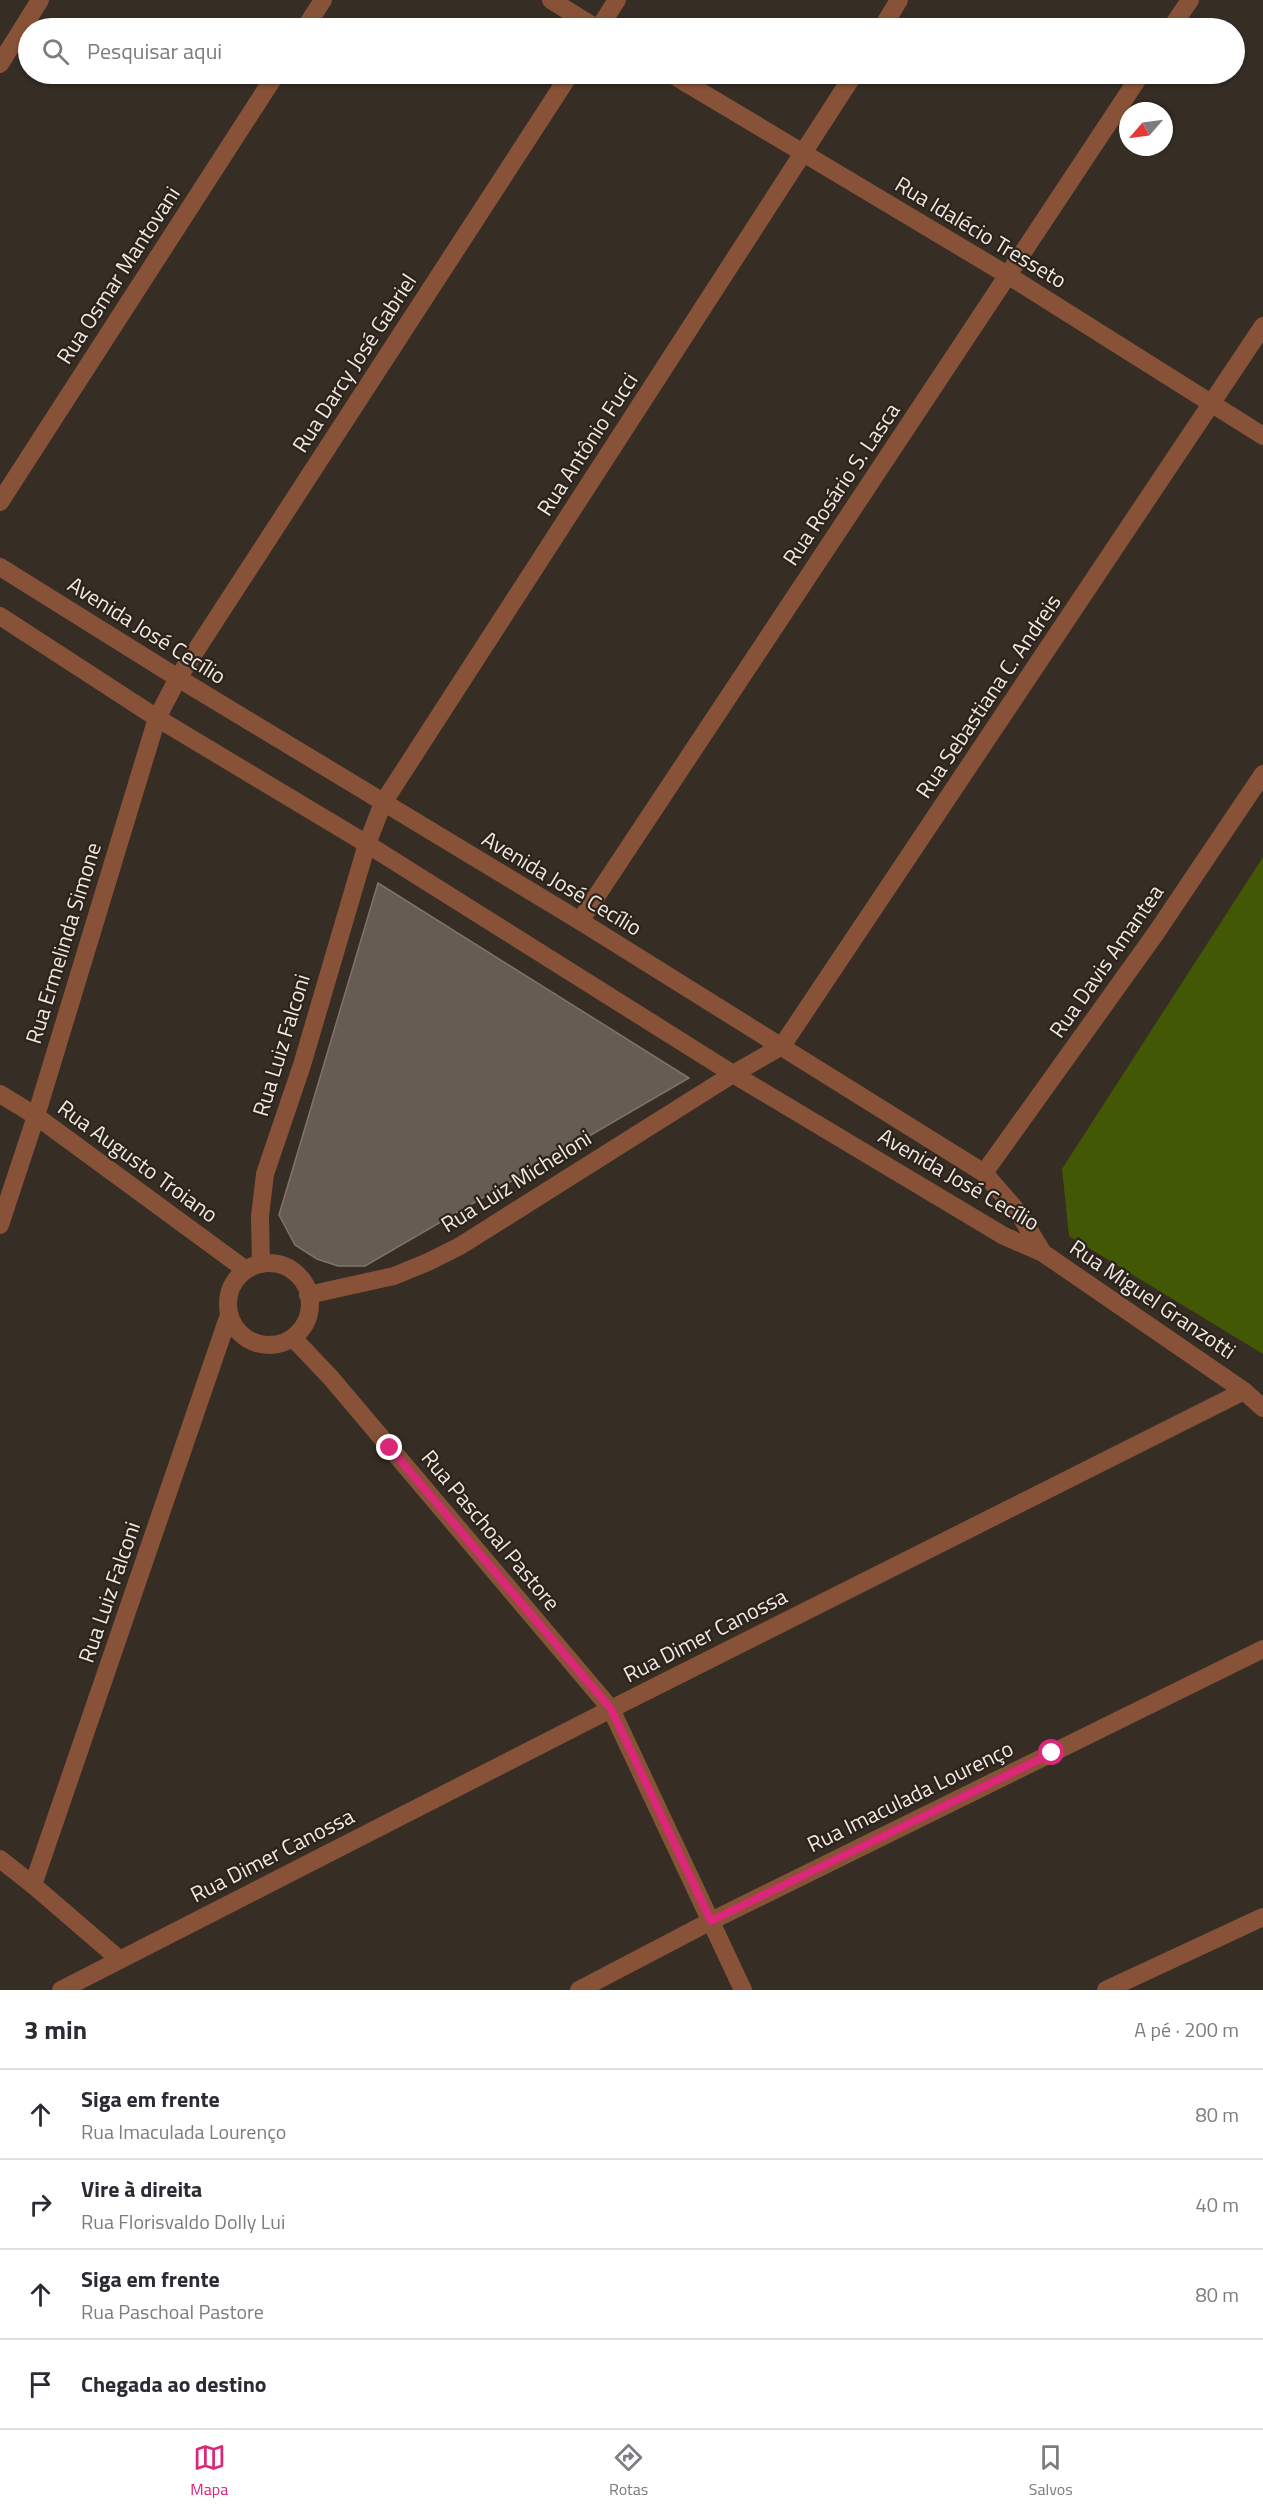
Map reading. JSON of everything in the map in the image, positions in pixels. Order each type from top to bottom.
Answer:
[{"type":"street","points":[[29,18],[40,0]]},
{"type":"street","points":[[311,18],[323,0]]},
{"type":"street","points":[[551,0],[581,18]]},
{"type":"street","points":[[604,18],[617,0]]},
{"type":"street","points":[[888,18],[899,0]]},
{"type":"street","points":[[1178,18],[1190,0]]},
{"type":"street","points":[[0,64],[18,35]]},
{"type":"street","name":"Rua Osmar Mantovani","points":[[0,502],[270,84]]},
{"type":"street","name":"Rua Darcy José Gabriel","points":[[178,678],[564,84]]},
{"type":"street","name":"Rua Idalécio Tresseto","points":[[688,84],[1009,276],[1263,436]]},
{"type":"street","name":"Rua Antônio Fucci","points":[[367,844],[383,803],[848,84]]},
{"type":"street","name":"Rua Rosário S. Lasca","points":[[580,921],[1134,84]]},
{"type":"street","name":"Rua Sebastiana C. Andreis","points":[[733,1074],[782,1046],[1263,326]]},
{"type":"street","name":"Avenida José Cecílio","points":[[0,567],[178,678],[580,921],[984,1173],[1018,1212],[1042,1253]]},
{"type":"street","name":"Avenida José Cecílio","points":[[0,616],[157,718],[367,844],[733,1074],[1004,1236],[1042,1253]]},
{"type":"street","name":"Rua Ermelinda Simone","points":[[0,1225],[36,1116],[157,718],[178,678]]},
{"type":"street","name":"Rua Davis Amantea","points":[[984,1173],[1156,933],[1263,774]]},
{"type":"street","name":"Rua Luiz Falconi","points":[[254,1267],[265,1174],[302,1065],[367,844]]},
{"type":"street","name":"Rua Luiz Micheloni","points":[[308,1295],[394,1276],[460,1246],[733,1074]]},
{"type":"street","name":"Rua Augusto Troiano","points":[[0,1094],[36,1116],[254,1267]]},
{"type":"street","name":"Rua Miguel Granzotti","points":[[1042,1253],[1244,1391],[1263,1408]]},
{"type":"street","points":[[277,1263],[291,1270],[302,1281],[308,1295],[310,1310],[304,1326],[293,1338],[281,1344],[269,1346],[244,1337],[235,1328],[229,1315],[228,1299],[234,1282],[254,1267],[277,1263]]},
{"type":"street","name":"Rua Luiz Falconi","points":[[33,1885],[229,1315]]},
{"type":"street","name":"Rua Paschoal Pastore","points":[[293,1338],[331,1378],[611,1709],[743,1990]]},
{"type":"street","name":"Rua Dimer Canossa","points":[[61,1990],[611,1709],[1244,1391]]},
{"type":"street","name":"Rua Imaculada Lourenço","points":[[579,1990],[711,1921],[1263,1649]]},
{"type":"street","points":[[0,1859],[119,1959]]},
{"type":"street","points":[[1106,1990],[1263,1917]]},
{"type":"green space","points":[[1263,857],[1263,1354],[1069,1236],[1062,1169]]},
{"type":"building","points":[[378,883],[689,1078],[365,1266],[338,1266],[317,1259],[295,1245],[279,1215]]},
{"type":"route","points":[[390,1448],[611,1709],[711,1921],[1052,1753]]}]
